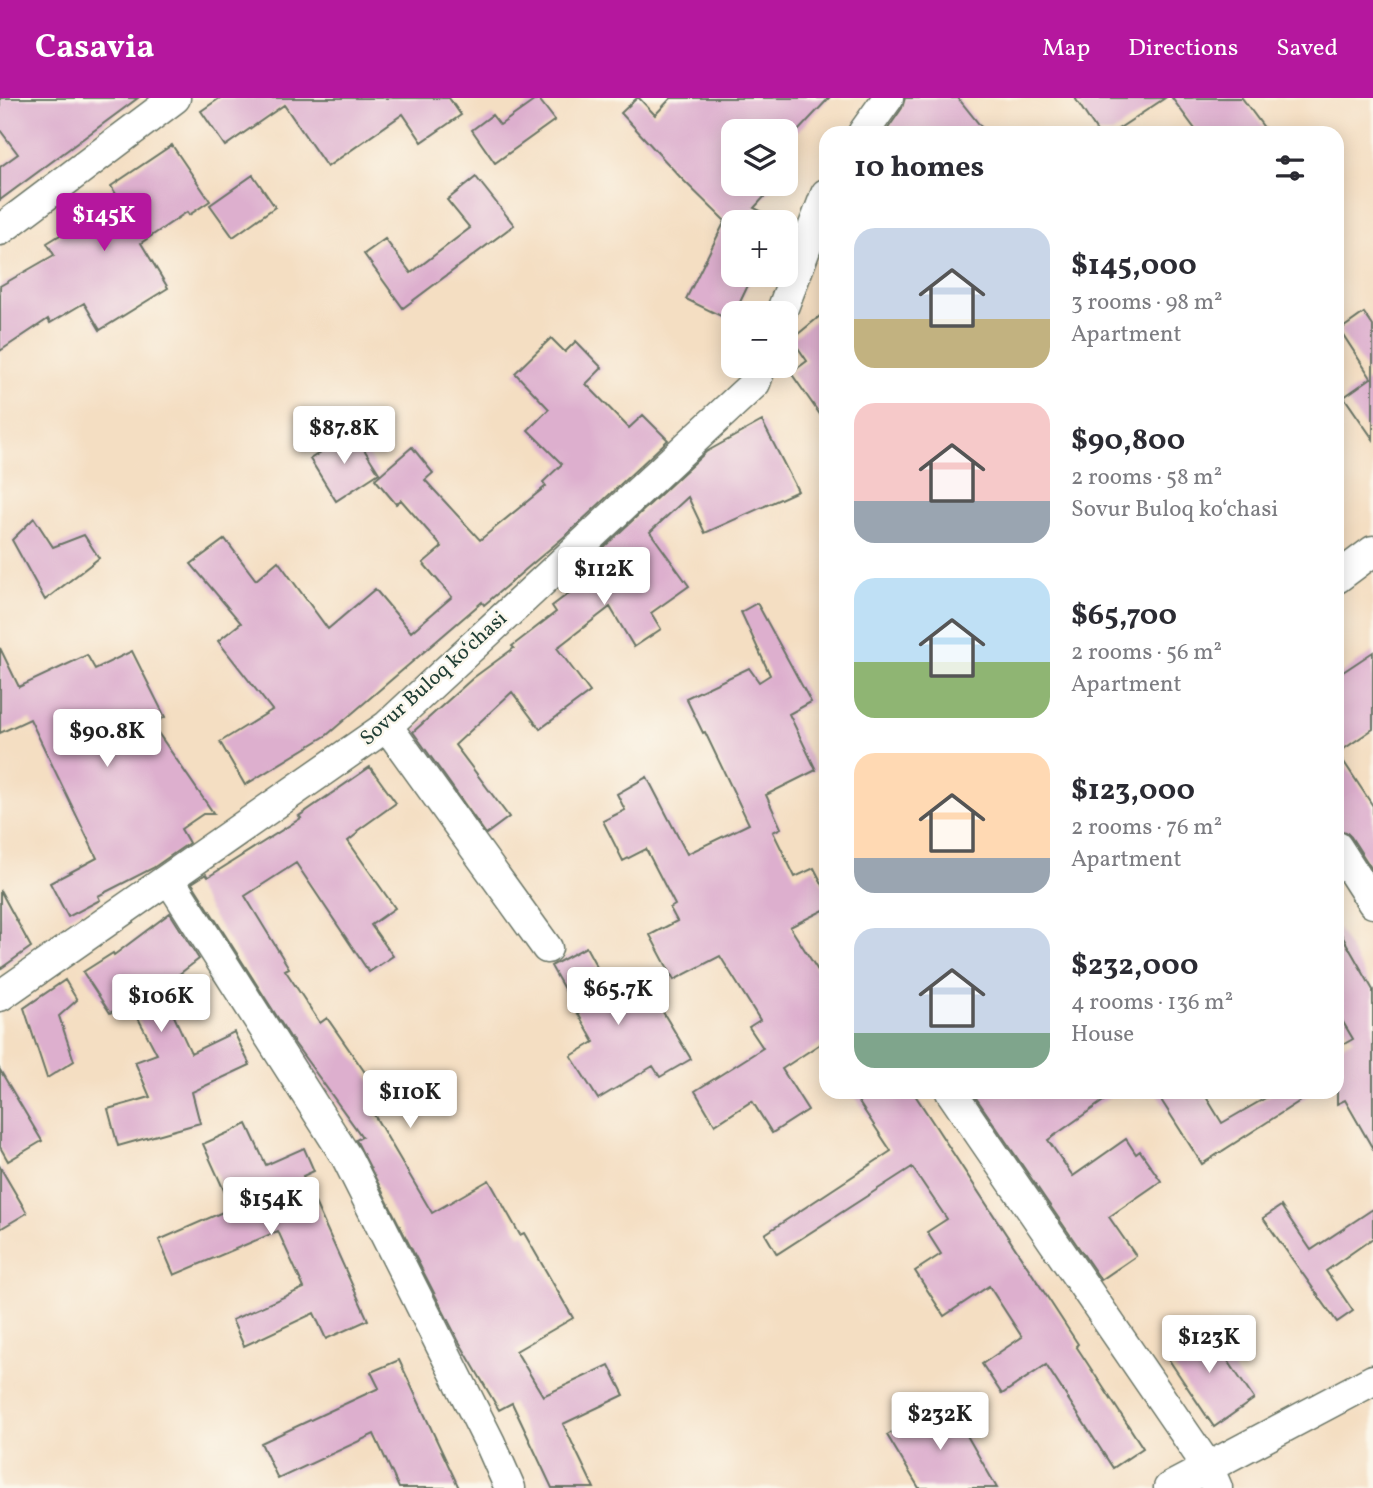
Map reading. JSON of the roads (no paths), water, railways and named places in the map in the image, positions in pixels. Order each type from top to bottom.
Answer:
[{"type":"street","points":[[0,230],[175,98]]},
{"type":"street","points":[[868,126],[888,98]]},
{"type":"street","points":[[786,301],[819,213]]},
{"type":"street","name":"Sovur Buloq koʻchasi","points":[[0,996],[387,726],[755,383],[757,378]]},
{"type":"street","points":[[1344,573],[1373,551]]},
{"type":"street","points":[[387,726],[547,948]]},
{"type":"street","points":[[1344,858],[1373,902]]},
{"type":"street","points":[[169,879],[347,1158],[484,1430],[510,1488]]},
{"type":"street","points":[[956,1099],[1212,1478]]},
{"type":"street","points":[[1169,1488],[1212,1478],[1373,1380]]}]
